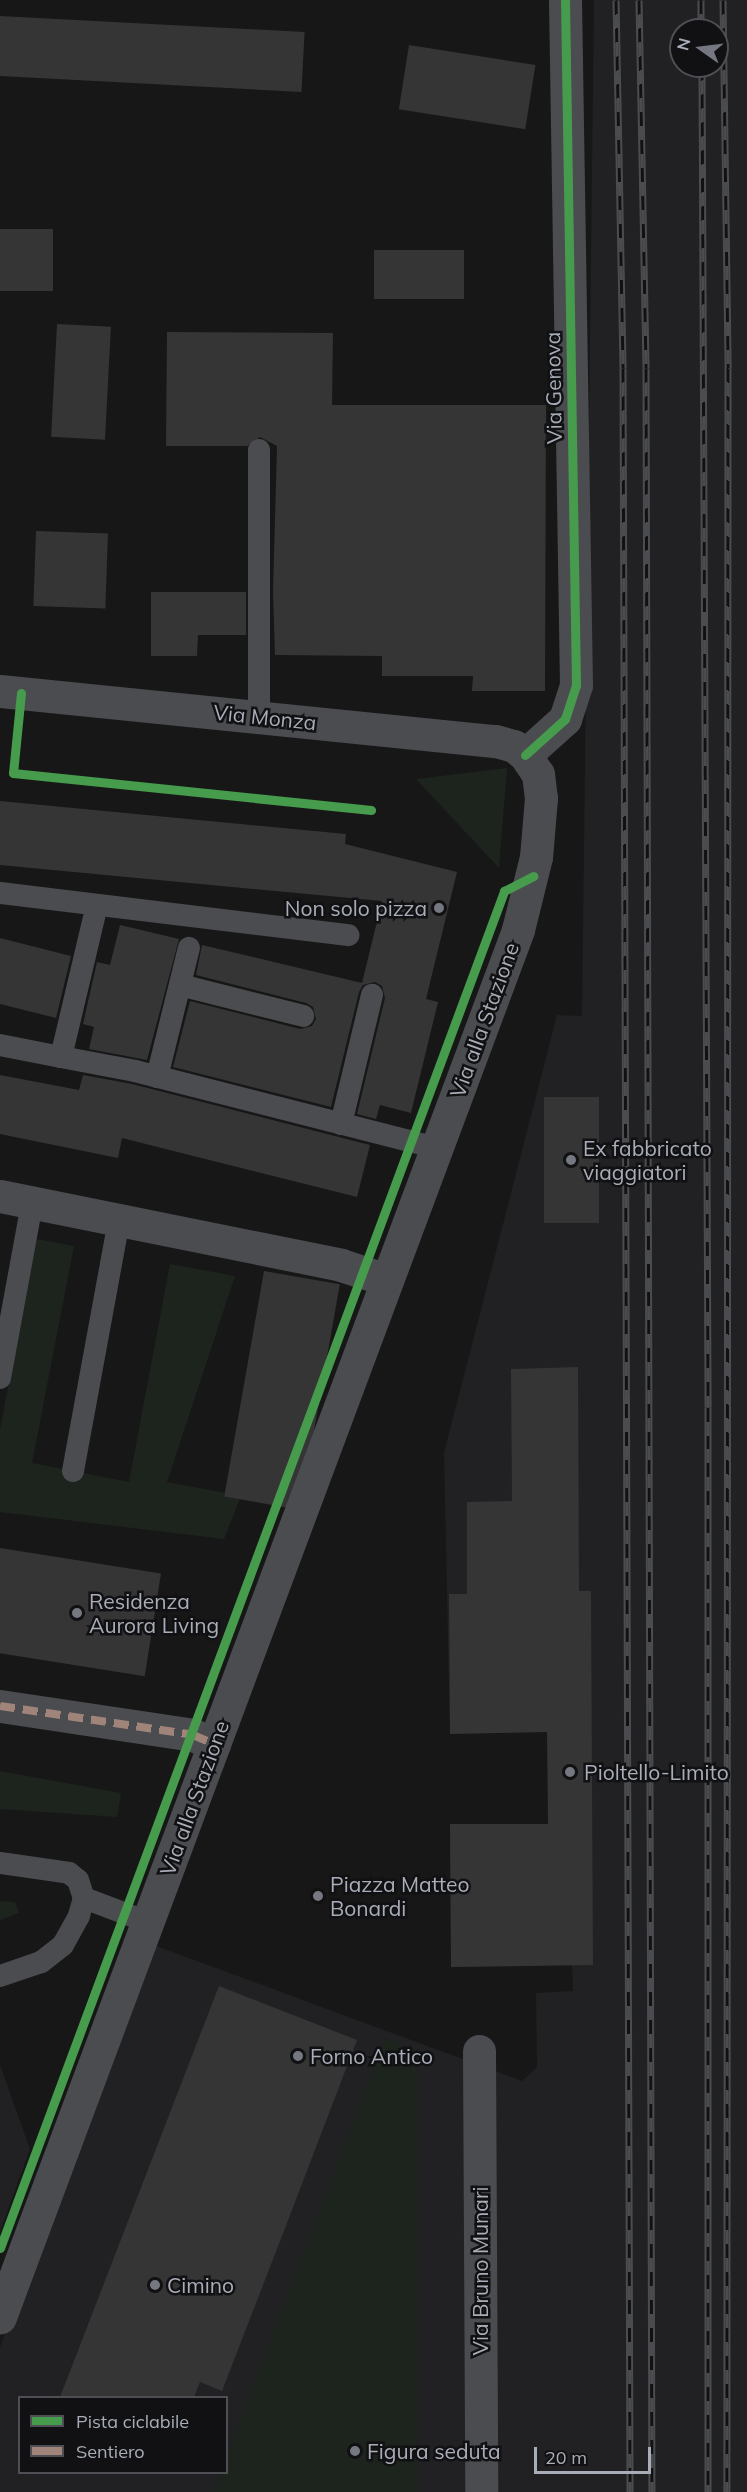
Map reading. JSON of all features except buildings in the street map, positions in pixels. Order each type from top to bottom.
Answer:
[{"type":"street","name":"Via Genova","points":[[525,755],[565,719],[576,685],[565,0]]},
{"type":"street","name":"Via Monza","points":[[0,691],[475,738],[514,746],[525,755]]},
{"type":"street","name":"Via alla Stazione","points":[[0,2317],[518,930],[533,876],[541,798],[538,774],[525,755]]},
{"type":"street","points":[[0,1196],[340,1265],[387,1280]]},
{"type":"street","points":[[0,1706],[193,1736],[214,1744]]},
{"type":"street","name":"Via Bruno Munari","points":[[479,2051],[481,2492]]},
{"type":"lane","points":[[259,450],[259,716]]},
{"type":"lane","points":[[0,893],[348,935]]},
{"type":"lane","points":[[61,1057],[97,905]]},
{"type":"lane","points":[[146,1074],[180,985],[189,948]]},
{"type":"lane","points":[[180,985],[303,1016]]},
{"type":"lane","points":[[341,1124],[372,995]]},
{"type":"lane","points":[[0,1046],[146,1074],[436,1148]]},
{"type":"lane","points":[[0,1378],[32,1203]]},
{"type":"lane","points":[[73,1471],[119,1220]]},
{"type":"lane","points":[[0,1863],[69,1873],[78,1880],[84,1898],[79,1916],[63,1945],[41,1962],[0,1976]]},
{"type":"lane","points":[[84,1898],[148,1922]]},
{"type":"shaded area","points":[[594,0],[747,0],[747,2492],[0,2492],[0,2347],[151,1944],[522,2081],[537,2067],[536,1993],[573,1991],[572,1965],[451,1967],[450,1824],[548,1824],[548,1778],[547,1732],[450,1734],[444,1453],[557,1015],[582,1016]]},
{"type":"shaded area","points":[[507,768],[499,868],[416,779]]},
{"type":"shaded area","points":[[36,1239],[74,1246],[32,1463],[129,1482],[170,1264],[235,1276],[167,1482],[241,1496],[224,1539],[0,1512],[0,1430]]},
{"type":"shaded area","points":[[0,1771],[121,1793],[117,1817],[0,1809]]},
{"type":"shaded area","points":[[0,1901],[15,1902],[19,1913],[0,1920]]},
{"type":"shaded area","points":[[385,2038],[418,2051],[418,2492],[213,2492],[220,2474],[228,2474],[228,2452]]},
{"type":"shaded area","points":[[0,2065],[30,2149],[0,2232]]},
{"type":"railway","points":[[616,0],[623,368],[630,2492]]},
{"type":"railway","points":[[639,0],[646,368],[652,2492]]},
{"type":"railway","points":[[701,0],[701,18]]},
{"type":"railway","points":[[723,0],[728,368],[727,2492]]},
{"type":"railway","points":[[702,78],[708,1407],[708,2492]]},
{"type":"marked path","points":[[0,1706],[193,1735],[214,1744]]},
{"type":"cycle path","points":[[525,755],[565,719],[576,685],[565,0]]},
{"type":"cycle path","points":[[21,693],[13,773],[371,810]]},
{"type":"cycle path","points":[[0,2248],[504,891],[533,876]]},
{"type":"place","name":"Non solo pizza","points":[[439,908]]},
{"type":"place","name":"Ex fabbricato viaggiatori","points":[[571,1160]]},
{"type":"place","name":"Residenza Aurora Living","points":[[77,1613]]},
{"type":"place","name":"Pioltello-Limito","points":[[570,1772]]},
{"type":"place","name":"Piazza Matteo Bonardi","points":[[318,1896]]},
{"type":"place","name":"Forno Antico","points":[[298,2056]]},
{"type":"place","name":"Cimino","points":[[155,2285]]},
{"type":"place","name":"Figura seduta","points":[[355,2451]]}]
